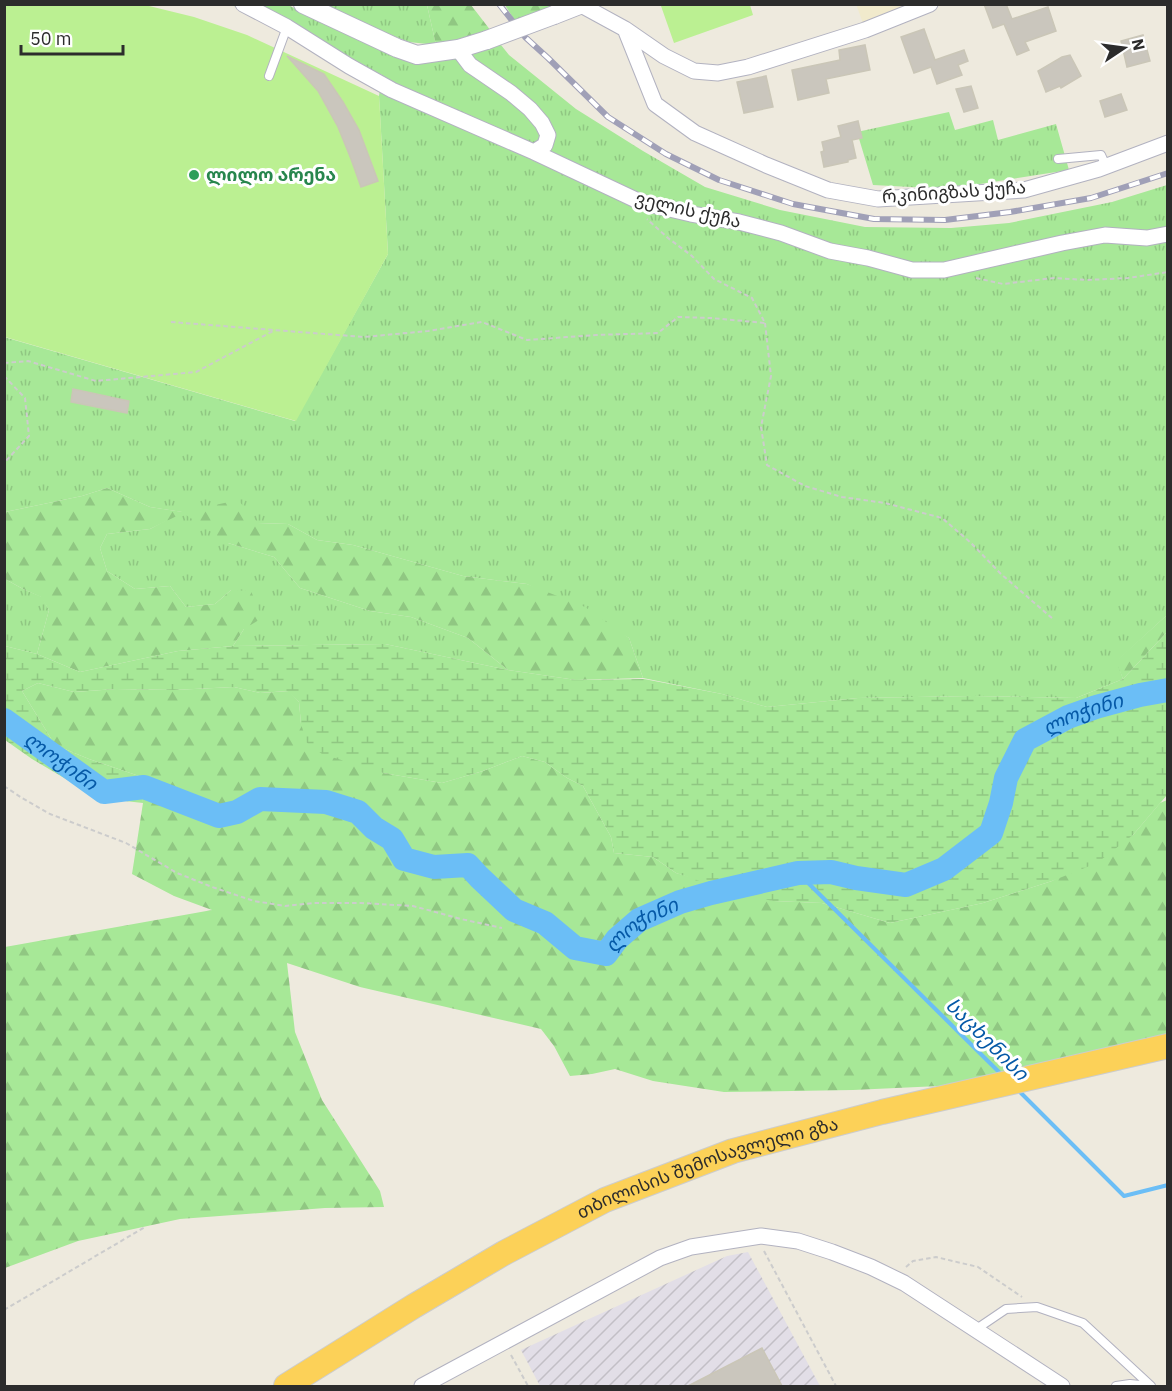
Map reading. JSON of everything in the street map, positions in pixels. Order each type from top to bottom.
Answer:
[{"type":"highway","name":"თბილისის შემოსავლელი გზა","points":[[286,1386],[414,1306],[605,1200],[733,1151],[882,1112],[1167,1046]]},
{"type":"street","name":"ველის ქუჩა","points":[[243,4],[287,27],[392,90],[534,152],[636,200],[781,233],[830,252],[868,258],[912,270],[944,270],[1105,235],[1147,238],[1167,234]]},
{"type":"street","points":[[303,4],[417,55],[458,49],[582,5],[625,29],[664,56],[694,71],[718,73],[748,67],[855,33],[930,4]]},
{"type":"street","name":"რკინიგზას ქუჩა","points":[[625,29],[655,104],[695,133],[828,190],[878,199],[1024,190],[1106,166],[1167,142]]},
{"type":"street","points":[[458,49],[470,64],[511,93],[542,123],[548,135],[544,145],[534,152]]},
{"type":"street","points":[[422,1386],[660,1258],[691,1247],[761,1236],[798,1241],[842,1256],[891,1277],[1062,1386]]},
{"type":"lane","points":[[269,76],[287,27]]},
{"type":"lane","points":[[1058,159],[1101,155],[1106,166]]},
{"type":"lane","points":[[975,1330],[1006,1309],[1037,1307],[1083,1323],[1151,1386]]},
{"type":"lane","points":[[1116,1386],[1130,1384],[1151,1386]]},
{"type":"path","points":[[636,200],[645,216],[668,238],[692,256],[714,279],[752,298],[765,323],[771,376],[761,428],[767,465],[814,489],[842,497],[885,503],[942,518],[1053,619]]},
{"type":"path","points":[[974,277],[1003,284],[1054,278],[1087,280],[1128,278],[1167,272]]},
{"type":"path","points":[[171,322],[364,337],[428,331],[482,322],[527,340],[658,333],[678,317],[765,323]]},
{"type":"path","points":[[4,363],[28,361],[96,381],[196,372],[275,330]]},
{"type":"path","points":[[4,376],[25,398],[29,436],[4,463]]},
{"type":"path","points":[[4,786],[50,814],[126,843],[177,873],[254,902],[285,906],[312,903],[361,903],[413,906],[502,928]]},
{"type":"path","points":[[4,1310],[146,1227]]},
{"type":"path","points":[[757,1237],[836,1386]]},
{"type":"path","points":[[891,1277],[914,1261],[936,1257],[978,1267],[1037,1307]]},
{"type":"path","points":[[504,1342],[528,1386]]},
{"type":"shaded area","points":[[856,4],[918,5],[864,26]]},
{"type":"shaded area","points":[[748,1252],[820,1386],[540,1386],[521,1350],[727,1256]]},
{"type":"green space","name":"ლილო არენა","points":[[4,5],[145,5],[194,17],[247,35],[379,96],[388,254],[296,421],[5,337]]},
{"type":"green space","points":[[232,5],[288,5],[395,57],[421,61],[448,60],[501,45],[509,55],[576,109],[705,187],[780,210],[865,227],[951,228],[1009,223],[1112,202],[1167,185],[1167,615],[1117,661],[1123,679],[1076,698],[973,696],[858,698],[767,707],[722,694],[643,678],[629,638],[527,584],[463,576],[353,545],[317,540],[288,524],[257,523],[228,543],[274,557],[300,588],[370,611],[411,617],[468,638],[508,670],[385,644],[233,646],[244,629],[231,590],[215,604],[186,607],[170,586],[135,589],[107,571],[100,548],[107,534],[150,529],[182,512],[150,507],[107,488],[82,496],[5,512],[4,337],[295,421],[388,254],[379,96],[382,75]]},
{"type":"green space","points":[[317,5],[427,5],[436,45],[409,42]]},
{"type":"green space","points":[[427,5],[471,5],[491,31],[436,45]]},
{"type":"green space","points":[[505,5],[561,5],[515,21]]},
{"type":"green space","points":[[750,5],[753,15],[674,43],[661,6]]},
{"type":"green space","points":[[949,112],[955,130],[993,120],[998,140],[1056,124],[1069,170],[980,184],[930,188],[873,185],[857,132]]},
{"type":"green space","points":[[107,488],[150,507],[183,512],[238,500],[258,523],[288,524],[317,540],[353,545],[463,576],[527,584],[585,607],[629,638],[643,678],[576,680],[508,670],[468,638],[411,617],[370,611],[300,588],[274,557],[228,543],[183,513],[150,529],[107,534],[100,548],[107,571],[135,589],[170,586],[186,607],[215,604],[231,590],[251,591],[262,618],[244,629],[233,646],[178,651],[80,672],[37,654],[49,610],[41,597],[5,579],[5,512],[82,496]]},
{"type":"green space","points":[[5,579],[42,597],[49,610],[37,654],[5,646]]},
{"type":"green space","points":[[1167,615],[1167,632],[1123,679],[1116,661]]},
{"type":"green space","points":[[1167,632],[1167,795],[1133,835],[1097,863],[1052,881],[983,903],[890,923],[822,903],[773,901],[738,894],[676,873],[653,857],[614,853],[611,837],[583,786],[545,762],[522,756],[442,783],[383,773],[322,754],[307,743],[301,724],[299,702],[288,691],[260,693],[234,687],[74,692],[38,683],[22,691],[55,745],[142,777],[143,803],[98,798],[32,759],[5,740],[5,646],[37,654],[80,672],[178,651],[233,646],[385,644],[508,670],[576,680],[644,679],[722,694],[767,707],[858,698],[973,696],[1076,698],[1123,679]]},
{"type":"green space","points":[[38,683],[74,692],[234,687],[260,693],[289,691],[299,702],[301,724],[383,773],[442,783],[522,756],[545,762],[583,786],[611,837],[614,853],[653,857],[676,873],[774,901],[822,903],[890,923],[983,903],[1052,881],[1133,835],[1160,803],[1167,800],[1167,1036],[961,1085],[853,1090],[724,1092],[653,1081],[615,1069],[570,1076],[554,1046],[541,1029],[360,987],[287,963],[295,1032],[322,1100],[380,1191],[384,1207],[325,1208],[180,1219],[78,1241],[5,1268],[5,947],[212,910],[174,896],[132,874],[143,803],[142,777],[55,745],[22,691]]},
{"type":"building","points":[[984,4],[1006,4],[1012,19],[1048,7],[1056,31],[1025,42],[1029,50],[1017,55],[1004,24],[993,28]]},
{"type":"building","points":[[924,29],[935,60],[964,50],[968,61],[958,65],[962,75],[937,84],[931,67],[914,73],[901,37]]},
{"type":"building","points":[[1143,35],[1150,61],[1127,67],[1121,41]]},
{"type":"building","points":[[865,45],[870,70],[826,79],[829,93],[798,100],[792,70],[840,60],[839,50]]},
{"type":"building","points":[[1070,55],[1081,76],[1061,88],[1060,86],[1046,92],[1038,71]]},
{"type":"building","points":[[287,56],[324,74],[359,130],[378,181],[361,187],[338,127],[318,91]]},
{"type":"building","points":[[766,76],[773,107],[744,113],[737,82]]},
{"type":"building","points":[[971,86],[978,108],[964,112],[956,89]]},
{"type":"building","points":[[1121,94],[1127,110],[1105,117],[1100,101]]},
{"type":"building","points":[[858,121],[862,138],[852,140],[856,158],[824,167],[822,142],[841,137],[838,126]]},
{"type":"building","points":[[73,389],[129,401],[127,413],[71,402]]},
{"type":"building","points":[[762,1348],[782,1386],[688,1386]]},
{"type":"waterway","name":"ლოჭინი","points":[[4,720],[104,792],[144,787],[219,816],[237,812],[260,799],[326,802],[358,812],[374,828],[392,839],[404,859],[434,867],[468,865],[514,910],[545,923],[575,948],[606,954],[617,939],[639,920],[680,902],[711,893],[798,873],[831,872],[906,885],[944,869],[991,833],[1006,778],[1025,740],[1068,717],[1096,707],[1168,690]]},
{"type":"waterway","name":"საცხენისი","points":[[798,873],[1002,1075]]},
{"type":"waterway","name":"საცხენისი","points":[[1018,1090],[1124,1196],[1168,1185]]},
{"type":"railway","points":[[499,4],[525,37],[608,117],[666,154],[719,180],[793,204],[874,219],[945,220],[1091,198],[1168,173]]},
{"type":"place","name":"ლილო არენა","points":[[194,175]]}]
